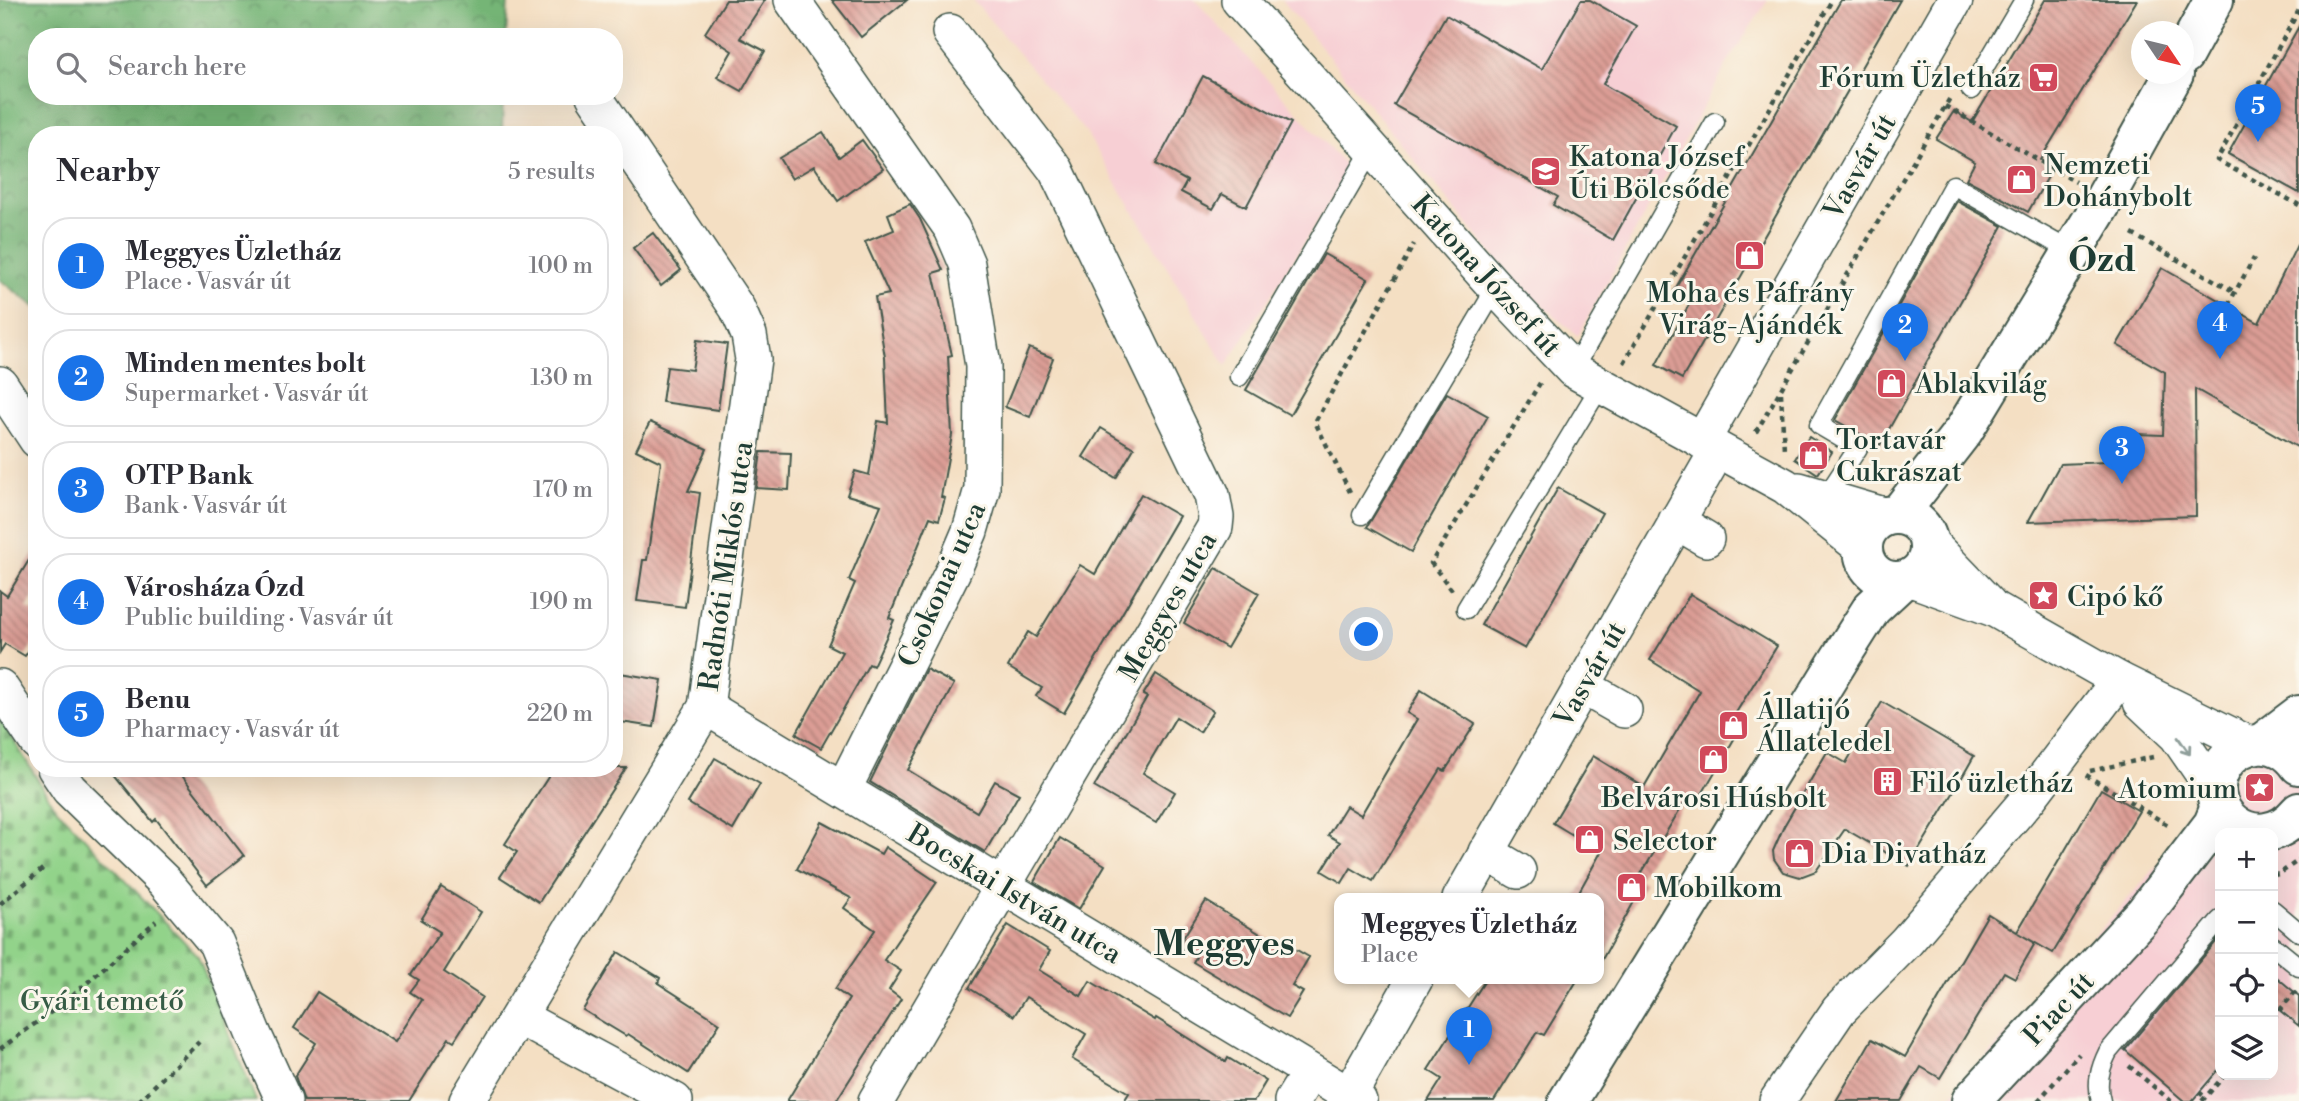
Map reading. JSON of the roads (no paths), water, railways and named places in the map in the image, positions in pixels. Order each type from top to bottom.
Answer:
[{"type":"street","name":"Csokonai utca","points":[[792,0],[952,229],[967,264],[983,366],[982,489],[970,531],[953,571],[844,788]]},
{"type":"street","name":"Katona József út","points":[[1239,0],[1496,288],[1584,376],[1710,446],[1785,472]]},
{"type":"street","name":"Vasvár út","points":[[1463,893],[1676,521],[1710,446],[1955,0]]},
{"type":"street","points":[[2194,35],[2214,0]]},
{"type":"street","name":"Meggyes utca","points":[[876,1101],[1215,527],[1216,517],[1212,495],[1056,170],[950,32]]},
{"type":"street","points":[[1910,526],[1949,474],[1964,430],[2105,198],[2168,84]]},
{"type":"street","name":"Radnóti Miklós utca","points":[[600,105],[614,126]]},
{"type":"street","name":"Radnóti Miklós utca","points":[[467,1101],[706,706],[753,359],[752,348],[737,308],[623,139]]},
{"type":"street","points":[[0,384],[28,426]]},
{"type":"street","points":[[1785,472],[1910,526],[1988,602],[2119,680],[2257,744],[2276,746],[2288,752],[2299,765]]},
{"type":"street","points":[[1785,472],[1864,555],[1870,570],[1879,577],[1889,581],[1905,580],[1988,602]]},
{"type":"street","points":[[1676,521],[1706,539]]},
{"type":"street","points":[[1839,660],[1857,600],[1864,538],[1869,528],[1877,521],[1910,526]]},
{"type":"street","points":[[1568,1101],[1872,608],[1926,563],[1910,526]]},
{"type":"street","points":[[2119,680],[2176,736],[2227,817],[2247,831],[2283,834]]},
{"type":"street","points":[[1777,1101],[1839,1010],[1906,942],[2029,798],[2119,680]]},
{"type":"street","points":[[1582,686],[1624,710]]},
{"type":"street","points":[[0,687],[28,729]]},
{"type":"street","name":"Bocskai István utca","points":[[706,706],[1004,887],[1301,1087],[1354,1098]]},
{"type":"street","points":[[2144,914],[2213,824],[2219,801],[2221,769],[2228,758],[2239,750],[2257,744],[2299,715]]},
{"type":"street","points":[[61,777],[69,789],[164,881],[216,943],[284,1101]]},
{"type":"street","points":[[1486,852],[1518,871]]},
{"type":"street","points":[[2144,914],[2215,859]]},
{"type":"street","name":"Piac út","points":[[1971,1101],[2144,914]]},
{"type":"street","points":[[1354,1098],[1412,984]]},
{"type":"street","points":[[519,1017],[675,1101]]},
{"type":"lane","points":[[1971,90],[2024,0]]},
{"type":"lane","points":[[1466,609],[1715,121]]},
{"type":"lane","points":[[1239,377],[1372,149]]},
{"type":"lane","points":[[1833,486],[1858,447],[1819,425],[1953,185],[2072,253]]},
{"type":"lane","points":[[1362,515],[1496,288]]},
{"type":"lane","points":[[2278,914],[2299,932]]},
{"type":"lane","points":[[2101,1101],[2098,1082],[2101,1066],[2108,1052],[2215,926]]},
{"type":"lane","points":[[2278,950],[2299,967]]},
{"type":"place","name":"Fórum Üzletház","points":[[2044,77]]},
{"type":"place","name":"Benu","points":[[2258,142]]},
{"type":"place","name":"Katona József Úti Bölcsőde","points":[[1546,172]]},
{"type":"place","name":"Nemzeti Dohánybolt","points":[[2021,180]]},
{"type":"place","name":"Moha és Páfrány Virág-Ajándék","points":[[1750,255]]},
{"type":"place","name":"Városháza Ózd","points":[[2220,359]]},
{"type":"place","name":"Minden mentes bolt","points":[[1905,361]]},
{"type":"place","name":"Ablakvilág","points":[[1892,383]]},
{"type":"place","name":"Tortavár Cukrászat","points":[[1813,455]]},
{"type":"place","name":"OTP Bank","points":[[2122,484]]},
{"type":"place","name":"Cipó kő","points":[[2044,596]]},
{"type":"place","name":"Állatijó Állateledel","points":[[1734,725]]},
{"type":"place","name":"Belvárosi Húsbolt","points":[[1714,760]]},
{"type":"place","name":"Filó üzletház","points":[[1887,782]]},
{"type":"place","name":"Atomium","points":[[2260,788]]},
{"type":"place","name":"Selector","points":[[1590,840]]},
{"type":"place","name":"Dia Divatház","points":[[1799,853]]},
{"type":"place","name":"Mobilkom","points":[[1631,887]]},
{"type":"place","name":"Meggyes Üzletház","points":[[1469,1065]]},
{"type":"district","name":"Ózd","points":[[2102,259]]},
{"type":"district","name":"Meggyes","points":[[1224,943]]},
{"type":"park label","name":"Gyári temető","points":[[102,1000]]}]
